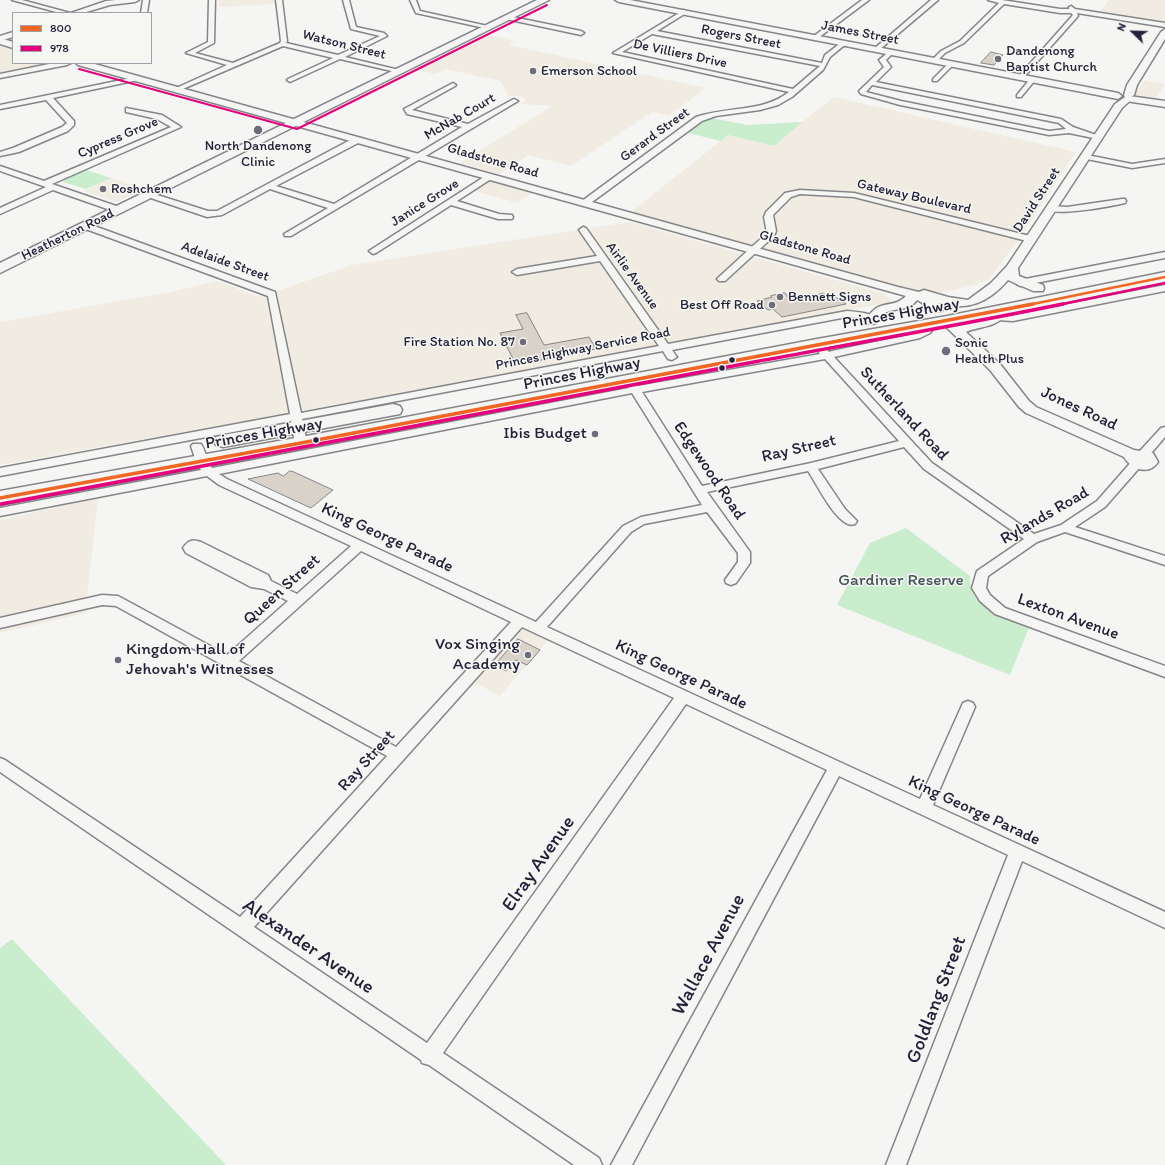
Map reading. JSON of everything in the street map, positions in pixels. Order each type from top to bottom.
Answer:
[{"type":"highway","name":"Princes Highway","points":[[299,429],[546,401],[632,385],[822,349],[941,319],[969,302],[1165,265]]},
{"type":"highway","name":"Princes Highway","points":[[0,498],[202,460],[299,429],[669,352],[873,320],[941,319],[993,315],[1146,286],[1165,277]]},
{"type":"highway","name":"Princes Highway","points":[[0,484],[202,460]]},
{"type":"main road","name":"Heatherton Road","points":[[0,269],[544,0]]},
{"type":"main road","name":"David Street","points":[[969,302],[996,286],[1012,268],[1165,32]]},
{"type":"main road","points":[[0,40],[12,44]]},
{"type":"main road","name":"Gladstone Road","points":[[85,64],[754,250],[906,294],[941,319]]},
{"type":"main road","points":[[1012,268],[1012,277],[1020,283],[1043,288]]},
{"type":"main road","points":[[873,320],[875,314],[879,310],[907,304],[906,294],[969,302]]},
{"type":"main road","name":"Jones Road","points":[[941,319],[995,367],[1024,404],[1031,410],[1060,424],[1146,460]]},
{"type":"street","points":[[15,0],[63,12]]},
{"type":"street","points":[[78,12],[113,2],[135,0]]},
{"type":"street","points":[[144,12],[146,0]]},
{"type":"street","points":[[212,0],[211,43],[189,53],[234,65]]},
{"type":"street","points":[[176,90],[282,44],[284,41],[279,0]]},
{"type":"street","points":[[290,80],[384,36],[353,28],[346,0]]},
{"type":"street","points":[[414,0],[418,12],[489,27]]},
{"type":"street","name":"James Street","points":[[620,0],[1160,103]]},
{"type":"street","points":[[816,37],[866,0]]},
{"type":"street","points":[[877,49],[935,0]]},
{"type":"street","points":[[991,0],[1072,10],[1165,25]]},
{"type":"street","points":[[935,60],[943,52],[962,42],[1001,1]]},
{"type":"street","points":[[1021,76],[1072,10]]},
{"type":"street","name":"De Villiers Drive","points":[[684,12],[616,53],[794,90]]},
{"type":"street","points":[[508,18],[581,33]]},
{"type":"street","name":"Rogers Street","points":[[652,32],[824,65]]},
{"type":"street","points":[[0,40],[12,34]]},
{"type":"street","name":"Gerard Street","points":[[585,203],[697,120],[719,113],[755,110],[782,100],[824,65],[827,56],[844,43]]},
{"type":"street","name":"Watson Street","points":[[282,44],[400,71]]},
{"type":"street","points":[[891,52],[882,60],[888,67],[862,92],[868,95],[1050,133],[1070,130],[1098,136]]},
{"type":"street","points":[[935,80],[952,63]]},
{"type":"street","points":[[0,76],[62,64]]},
{"type":"street","points":[[0,107],[136,78]]},
{"type":"street","points":[[1019,96],[1033,79]]},
{"type":"street","points":[[872,83],[1061,121],[1070,130]]},
{"type":"street","points":[[453,85],[408,109],[410,112],[469,127]]},
{"type":"street","points":[[0,154],[16,150],[65,129],[71,123],[48,97]]},
{"type":"street","points":[[946,112],[958,100]]},
{"type":"street","name":"McNab Court","points":[[288,234],[514,101]]},
{"type":"street","points":[[974,118],[985,106]]},
{"type":"street","name":"Cypress Grove","points":[[48,185],[147,138],[177,128],[159,117],[129,110]]},
{"type":"street","points":[[151,194],[207,214],[221,212],[357,140]]},
{"type":"street","points":[[1085,156],[1132,166],[1165,161]]},
{"type":"street","points":[[2,171],[48,185],[119,210]]},
{"type":"street","name":"Janice Grove","points":[[373,251],[490,177]]},
{"type":"street","points":[[0,211],[48,185]]},
{"type":"street","points":[[270,187],[335,207]]},
{"type":"street","name":"Gateway Boulevard","points":[[754,250],[771,232],[768,216],[769,214],[788,195],[800,192],[854,195],[1031,239]]},
{"type":"street","points":[[1050,209],[1067,210],[1122,201]]},
{"type":"street","points":[[450,202],[498,216],[509,217]]},
{"type":"street","name":"Adelaide Street","points":[[86,226],[272,294],[299,429]]},
{"type":"street","name":"Airlie Avenue","points":[[583,230],[601,258],[669,352]]},
{"type":"street","points":[[722,279],[754,250]]},
{"type":"street","points":[[1020,283],[1165,255]]},
{"type":"street","points":[[518,272],[601,258]]},
{"type":"street","points":[[1043,288],[1068,273]]},
{"type":"street","points":[[1146,286],[1165,288]]},
{"type":"street","name":"Sutherland Road","points":[[822,349],[932,470],[1034,540]]},
{"type":"street","name":"Edgewood Road","points":[[632,385],[710,507],[744,552],[744,563],[731,580]]},
{"type":"street","name":"Princes Highway","points":[[0,512],[202,460],[546,401]]},
{"type":"street","name":"Princes Highway","points":[[0,472],[299,429]]},
{"type":"street","name":"Rylands Road","points":[[982,574],[1034,540],[1065,528],[1101,504],[1146,460],[1165,430]]},
{"type":"street","name":"Ray Street","points":[[699,490],[810,467],[907,443]]},
{"type":"street","name":"King George Parade","points":[[202,460],[223,482],[1165,920]]},
{"type":"street","points":[[810,467],[841,512],[851,521]]},
{"type":"street","points":[[538,628],[626,529],[641,521],[710,507]]},
{"type":"street","points":[[1065,528],[1165,561]]},
{"type":"street","points":[[266,584],[263,578],[197,545],[193,544],[189,548],[190,550],[256,584],[266,584],[298,600]]},
{"type":"street","name":"Queen Street","points":[[228,662],[359,546]]},
{"type":"street","name":"Lexton Avenue","points":[[982,574],[979,588],[985,598],[1000,611],[1165,672]]},
{"type":"street","points":[[0,623],[102,600],[113,600],[123,603],[398,755]]},
{"type":"street","name":"Ray Street","points":[[242,928],[520,620]]},
{"type":"street","name":"Elray Avenue","points":[[429,1056],[683,696]]},
{"type":"street","points":[[924,808],[968,707]]},
{"type":"street","name":"Alexander Avenue","points":[[0,764],[592,1165]]},
{"type":"street","name":"Wallace Avenue","points":[[621,1165],[836,767]]},
{"type":"street","name":"Goldlang Street","points":[[896,1165],[1018,851]]},
{"type":"shaded area","points":[[219,0],[275,0],[275,4],[219,7]]},
{"type":"shaded area","points":[[1109,0],[1165,0],[1165,21],[1161,23],[1100,12]]},
{"type":"shaded area","points":[[484,34],[515,41],[509,45],[706,88],[669,116],[652,112],[571,166],[528,155],[500,174],[460,163],[552,106],[520,104],[526,101],[525,98],[509,96],[500,81],[445,69],[435,74],[414,69]]},
{"type":"shaded area","points":[[0,45],[12,49],[12,64],[57,64],[0,75]]},
{"type":"shaded area","points":[[1144,80],[1165,84],[1155,100],[1134,96]]},
{"type":"shaded area","points":[[834,97],[1076,152],[1023,233],[989,280],[975,285],[931,295],[631,212],[728,135],[774,146]]},
{"type":"shaded area","points":[[111,178],[144,188],[116,202],[84,191]]},
{"type":"shaded area","points":[[489,180],[534,192],[517,203],[472,190]]},
{"type":"shaded area","points":[[630,222],[885,294],[893,302],[661,346],[0,465],[0,322],[170,292],[217,281],[259,297],[352,265]]},
{"type":"shaded area","points":[[98,498],[85,613],[0,633],[0,520]]},
{"type":"shaded area","points":[[521,625],[549,639],[500,696],[471,681]]},
{"type":"green space","points":[[711,118],[748,125],[802,122],[774,146],[728,135],[721,141],[688,133],[701,123]]},
{"type":"green space","points":[[86,170],[111,178],[86,189],[63,182],[64,180]]},
{"type":"green space","name":"Gardiner Reserve","points":[[906,528],[970,576],[971,586],[975,595],[982,602],[1001,613],[1030,625],[1010,675],[837,605],[870,543]]},
{"type":"green space","points":[[12,939],[226,1165],[0,1165],[0,948]]},
{"type":"building","name":"Dandenong Baptist Church","points":[[991,52],[1003,55],[994,65],[981,63]]},
{"type":"building","points":[[785,293],[789,298],[810,294],[813,296],[823,293],[829,298],[834,296],[846,304],[782,317],[773,309],[768,310],[757,301]]},
{"type":"building","name":"Fire Station No. 87","points":[[527,313],[544,345],[589,337],[596,349],[516,365],[500,333],[523,329],[516,315]]},
{"type":"building","points":[[290,471],[333,490],[311,508],[248,479],[278,473],[283,476]]},
{"type":"building","points":[[518,639],[540,650],[527,665],[516,660],[506,671],[495,665]]},
{"type":"transit line","name":"978","points":[[79,69],[297,129],[547,5]]},
{"type":"transit line","name":"800","points":[[0,498],[301,443],[817,344],[947,321],[1165,277]]},
{"type":"transit line","name":"978","points":[[1,504],[302,449],[818,350],[948,327],[1165,283]]},
{"type":"place","name":"Dandenong Baptist Church","points":[[998,59]]},
{"type":"place","name":"Emerson School","points":[[533,71]]},
{"type":"place","name":"North Dandenong Clinic","points":[[258,130]]},
{"type":"place","name":"Roshchem","points":[[103,189]]},
{"type":"place","name":"Bennett Signs","points":[[780,297]]},
{"type":"place","name":"Best Off Road","points":[[772,305]]},
{"type":"place","name":"Fire Station No. 87","points":[[523,342]]},
{"type":"place","name":"Sonic Health Plus","points":[[946,351]]},
{"type":"place","name":"Ibis Budget","points":[[595,434]]},
{"type":"place","name":"Vox Singing Academy","points":[[528,655]]},
{"type":"place","name":"Kingdom Hall of Jehovah's Witnesses","points":[[118,660]]}]
